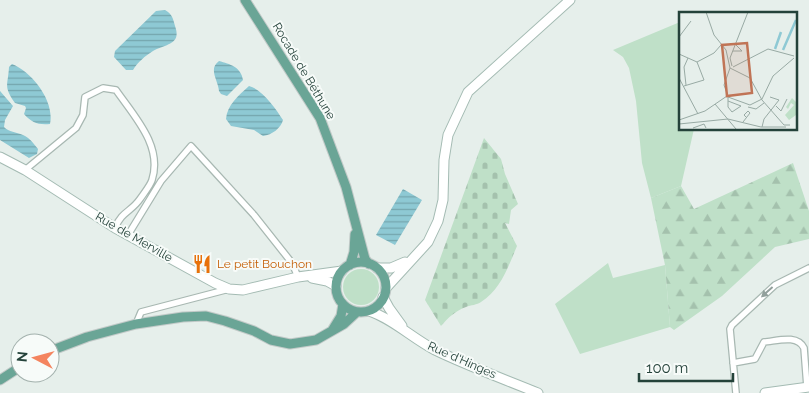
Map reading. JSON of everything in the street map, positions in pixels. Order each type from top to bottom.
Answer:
[{"type":"main road","name":"Rocade de Béthune","points":[[245,0],[320,118],[336,156],[354,214],[365,259],[373,266]]},
{"type":"main road","name":"Rocade de Béthune","points":[[350,265],[354,252],[354,214]]},
{"type":"main road","points":[[362,262],[373,266],[385,280],[386,288],[380,303],[369,311],[358,312],[350,309],[343,304],[337,292],[336,286],[342,271],[350,265],[362,262]]},
{"type":"main road","points":[[332,330],[341,316],[343,304]]},
{"type":"main road","points":[[60,347],[87,337],[136,324],[183,317],[206,316],[254,331],[270,340],[290,344],[316,340],[344,324],[358,312]]},
{"type":"street","points":[[386,288],[428,242],[438,221],[443,200],[444,160],[448,135],[468,92],[570,0]]},
{"type":"street","points":[[25,170],[76,128],[83,115],[85,97],[103,88],[116,90],[141,124],[155,159],[152,180],[137,203],[121,216],[116,228]]},
{"type":"street","points":[[128,235],[161,181],[191,146],[254,215],[301,277]]},
{"type":"street","name":"Rue de Merville","points":[[0,157],[25,170],[128,235],[229,289],[258,288],[301,277],[342,271]]},
{"type":"street","points":[[373,266],[396,266],[418,254]]},
{"type":"street","points":[[736,393],[730,329],[733,323],[774,285],[809,268]]},
{"type":"street","name":"Rue de Merville","points":[[301,277],[327,281],[336,286]]},
{"type":"street","points":[[136,324],[141,312],[229,289]]},
{"type":"street","name":"Rue d'Hinges","points":[[383,297],[397,322],[414,339]]},
{"type":"street","name":"Rue d'Hinges","points":[[369,311],[382,316],[414,339],[437,351],[538,393]]},
{"type":"street","points":[[733,363],[755,359],[764,342],[809,339]]},
{"type":"street","points":[[765,393],[807,388],[804,348],[800,341]]},
{"type":"green space","points":[[679,22],[679,130],[694,130],[681,186],[651,198],[642,163],[636,101],[629,68],[623,57],[613,50]]},
{"type":"green space","points":[[484,138],[501,159],[505,174],[518,204],[511,210],[509,224],[505,223],[517,246],[507,270],[494,291],[479,303],[455,312],[441,326],[425,300]]},
{"type":"green space","points":[[793,163],[809,211],[809,239],[775,247],[722,296],[674,330],[670,327],[665,265],[651,198],[681,186],[694,209]]},
{"type":"green space","points":[[608,263],[613,278],[665,265],[670,327],[580,354],[555,304]]},
{"type":"green space","points":[[361,269],[368,270],[374,274],[378,280],[378,294],[374,300],[368,304],[361,305],[354,304],[348,300],[344,294],[343,287],[344,280],[348,274],[354,270]]},
{"type":"water","points":[[165,10],[174,21],[177,32],[176,37],[171,43],[147,55],[133,70],[126,70],[114,57],[115,51],[156,11]]},
{"type":"water","points":[[219,61],[237,69],[243,80],[227,96],[219,91],[214,71]]},
{"type":"water","points":[[12,64],[34,80],[40,88],[49,106],[50,124],[39,124],[30,120],[24,114],[25,106],[15,103],[11,97],[7,86],[9,67]]},
{"type":"water","points":[[249,86],[264,95],[283,120],[273,133],[263,136],[254,130],[231,126],[226,119],[231,105]]},
{"type":"water","points":[[0,91],[13,106],[5,120],[4,127],[32,141],[38,149],[37,154],[29,158],[0,140]]},
{"type":"water","points":[[403,189],[422,200],[395,245],[376,235]]},
{"type":"place","name":"Le petit Bouchon","points":[[202,264]]}]
